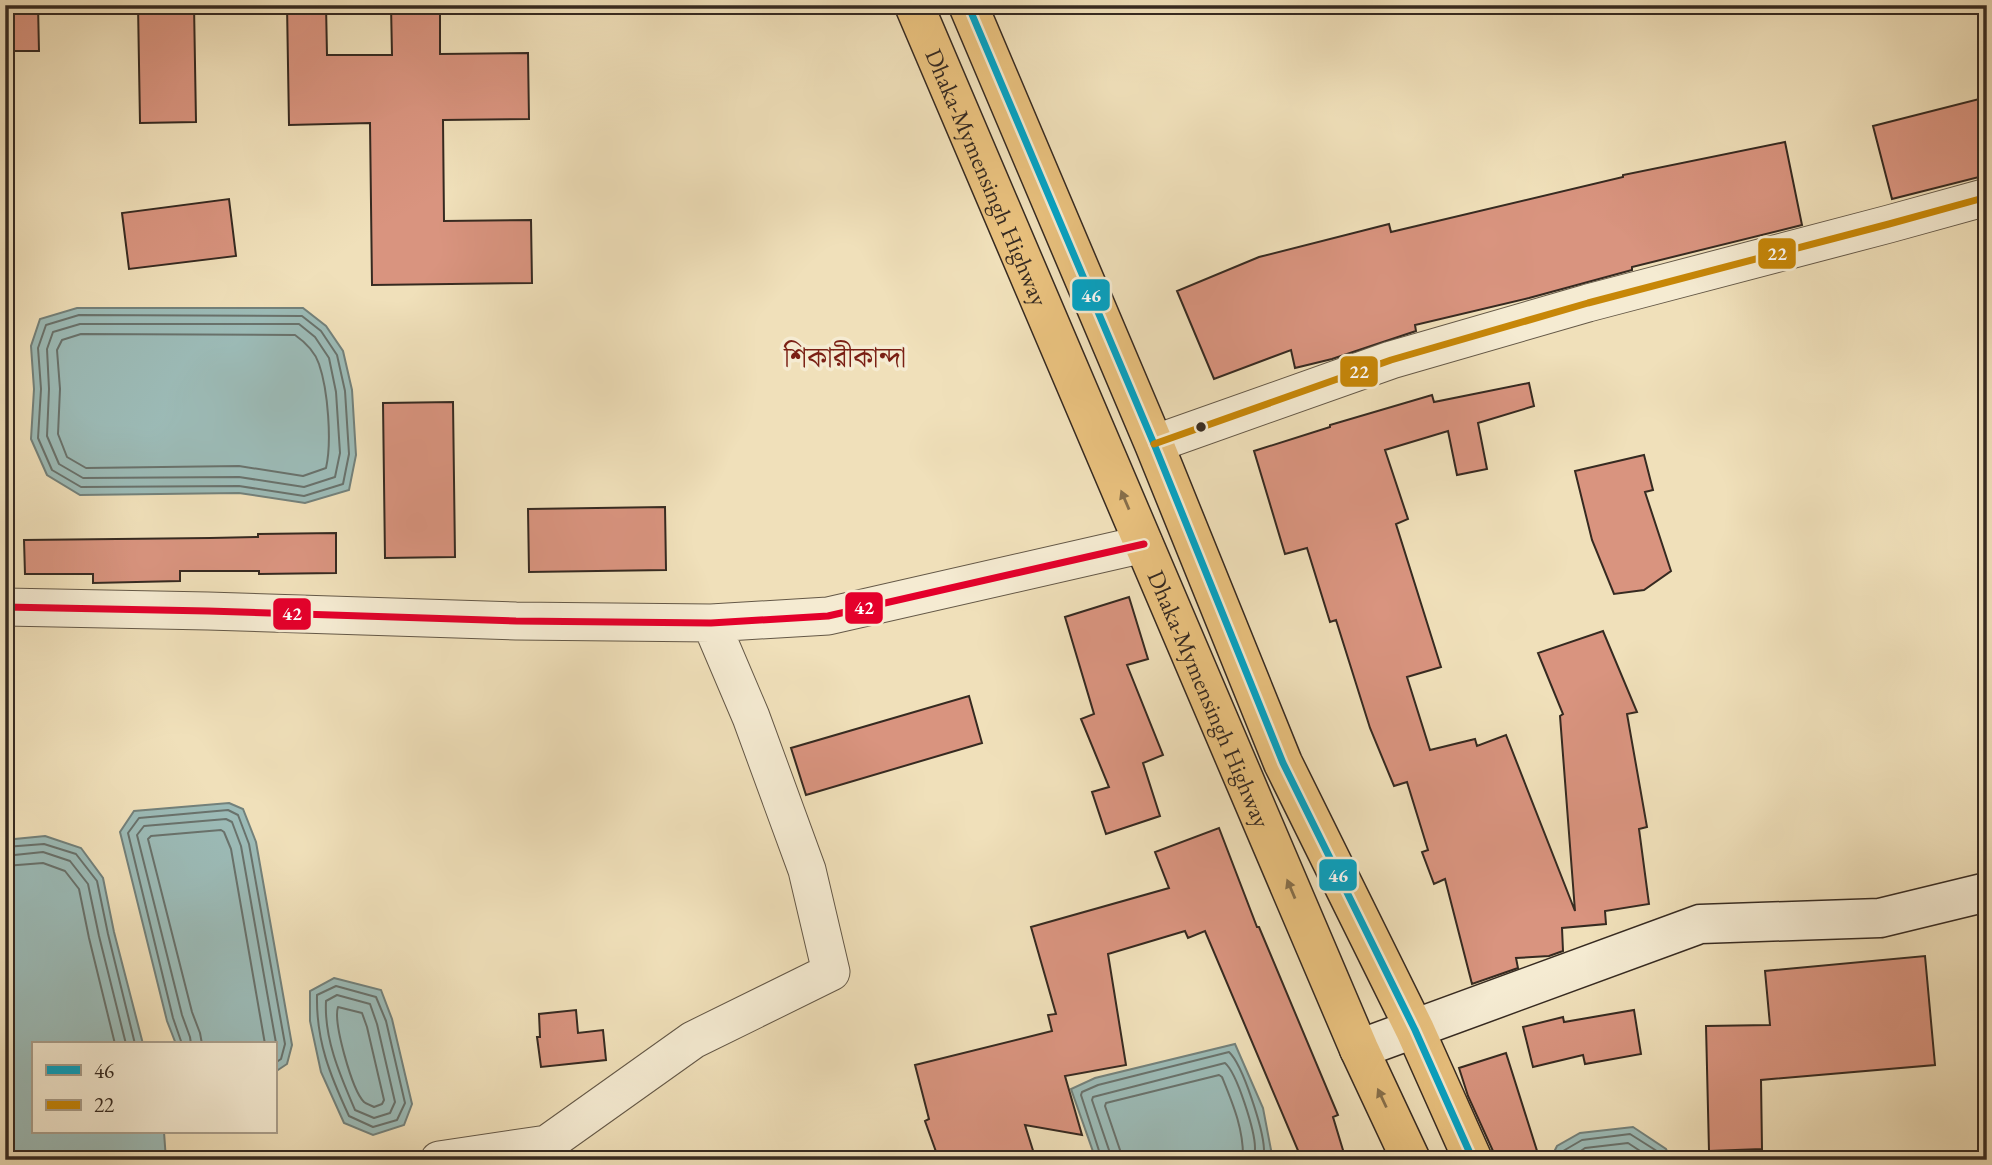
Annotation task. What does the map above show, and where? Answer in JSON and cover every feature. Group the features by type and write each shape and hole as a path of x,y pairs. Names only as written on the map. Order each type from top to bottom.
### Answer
{"highway":[{"name":"Dhaka-Mymensingh Highway","path":"914,5 1359,1049 1411,1160"},
{"name":"Dhaka-Mymensingh Highway","path":"968,5 1154,444 1283,763 1415,1030 1473,1160"}],"street":[{"path":"1154,444 1391,360 1588,303 1987,197"},
{"path":"5,607 516,621 711,623 828,616 1144,544"},
{"path":"439,1160 547,1144 693,1040 831,972 807,870 751,717 711,623"},
{"path":"1359,1049 1700,924 1880,918 1987,892"}],"water":[{"path":"77,308 303,308 326,326 343,351 352,390 356,455 349,490 305,503 239,493 80,495 47,475 31,439 34,389 31,346 40,319"},
{"path":"229,803 243,809 256,842 292,1045 287,1064 276,1071 276,1042 175,1042 167,1021 120,832 134,811"},
{"path":"45,836 81,848 103,878 142,1042 32,1042 32,1134 164,1134 166,1160 5,1160 5,840"},
{"path":"334,978 381,990 392,1019 412,1104 404,1125 373,1135 344,1123 321,1072 310,1021 310,991"},
{"path":"1235,1044 1263,1108 1272,1155 1266,1160 1096,1160 1071,1089 1095,1078"},
{"path":"1633,1127 1666,1149 1671,1160 1550,1160 1557,1146 1580,1133"}],"building":[{"path":"6,5 38,5 39,51 7,51"},
{"path":"138,5 194,5 196,122 140,123"},
{"path":"287,5 326,5 327,55 392,55 391,5 440,5 440,54 528,53 529,119 443,120 444,221 531,220 532,283 372,285 370,123 289,125"},
{"path":"1987,97 1987,175 1892,199 1873,126"},
{"path":"1785,142 1802,225 1632,267 1632,270 1529,298 1415,325 1416,331 1332,359 1295,368 1291,350 1214,379 1177,291 1259,257 1389,224 1391,232 1623,175"},
{"path":"229,199 236,256 129,269 122,213"},
{"path":"1529,383 1534,406 1478,423 1487,469 1457,475 1448,431 1385,450 1408,519 1396,524 1441,667 1407,677 1430,750 1475,739 1477,746 1506,735 1575,911 1560,716 1563,714 1538,653 1603,631 1637,712 1627,714 1647,827 1639,829 1649,904 1605,911 1606,924 1562,928 1563,951 1549,956 1516,958 1518,968 1472,984 1445,879 1434,884 1422,852 1428,850 1407,782 1394,786 1370,728 1336,620 1330,622 1307,548 1285,554 1254,451 1432,395 1434,402"},
{"path":"453,402 455,557 385,558 383,403"},
{"path":"1644,455 1653,490 1645,492 1671,571 1644,590 1614,594 1592,540 1575,471"},
{"path":"665,507 666,570 529,572 528,509"},
{"path":"336,533 336,573 180,571 180,581 93,583 93,574 25,574 24,540 258,537 258,534"},
{"path":"1129,597 1148,659 1127,665 1163,755 1143,763 1160,816 1106,834 1092,792 1109,787 1081,719 1094,714 1065,617"},
{"path":"969,696 982,743 806,795 791,748"},
{"path":"1219,828 1257,927 1338,1115 1333,1117 1346,1160 1302,1160 1205,931 1188,938 1185,931 1108,954 1126,1065 1065,1076 1082,1135 1025,1125 1036,1160 939,1160 925,1121 929,1119 915,1065 1052,1031 1048,1015 1056,1014 1031,927 1169,888 1155,852"},
{"path":"1925,956 1935,1065 1761,1080 1762,1149 1709,1151 1706,1026 1770,1025 1765,971"},
{"path":"576,1010 578,1033 603,1030 606,1060 541,1067 537,1037 540,1037 539,1014"},
{"path":"1634,1010 1641,1054 1585,1064 1583,1055 1533,1067 1523,1027 1563,1017 1564,1022"},
{"path":"1506,1053 1538,1154 1521,1160 1494,1160 1493,1151 1468,1096 1459,1068"}],"transit line":[{"name":"46","path":"968,5 1154,444 1283,763 1415,1030 1473,1160"},
{"name":"22","path":"1154,444 1391,360 1588,303 1987,197"},
{"name":"42","path":"5,607 516,621 711,623 828,616 1144,544"}],"district":[{"name":"শিকারীকান্দা","path":"845,357"}]}
